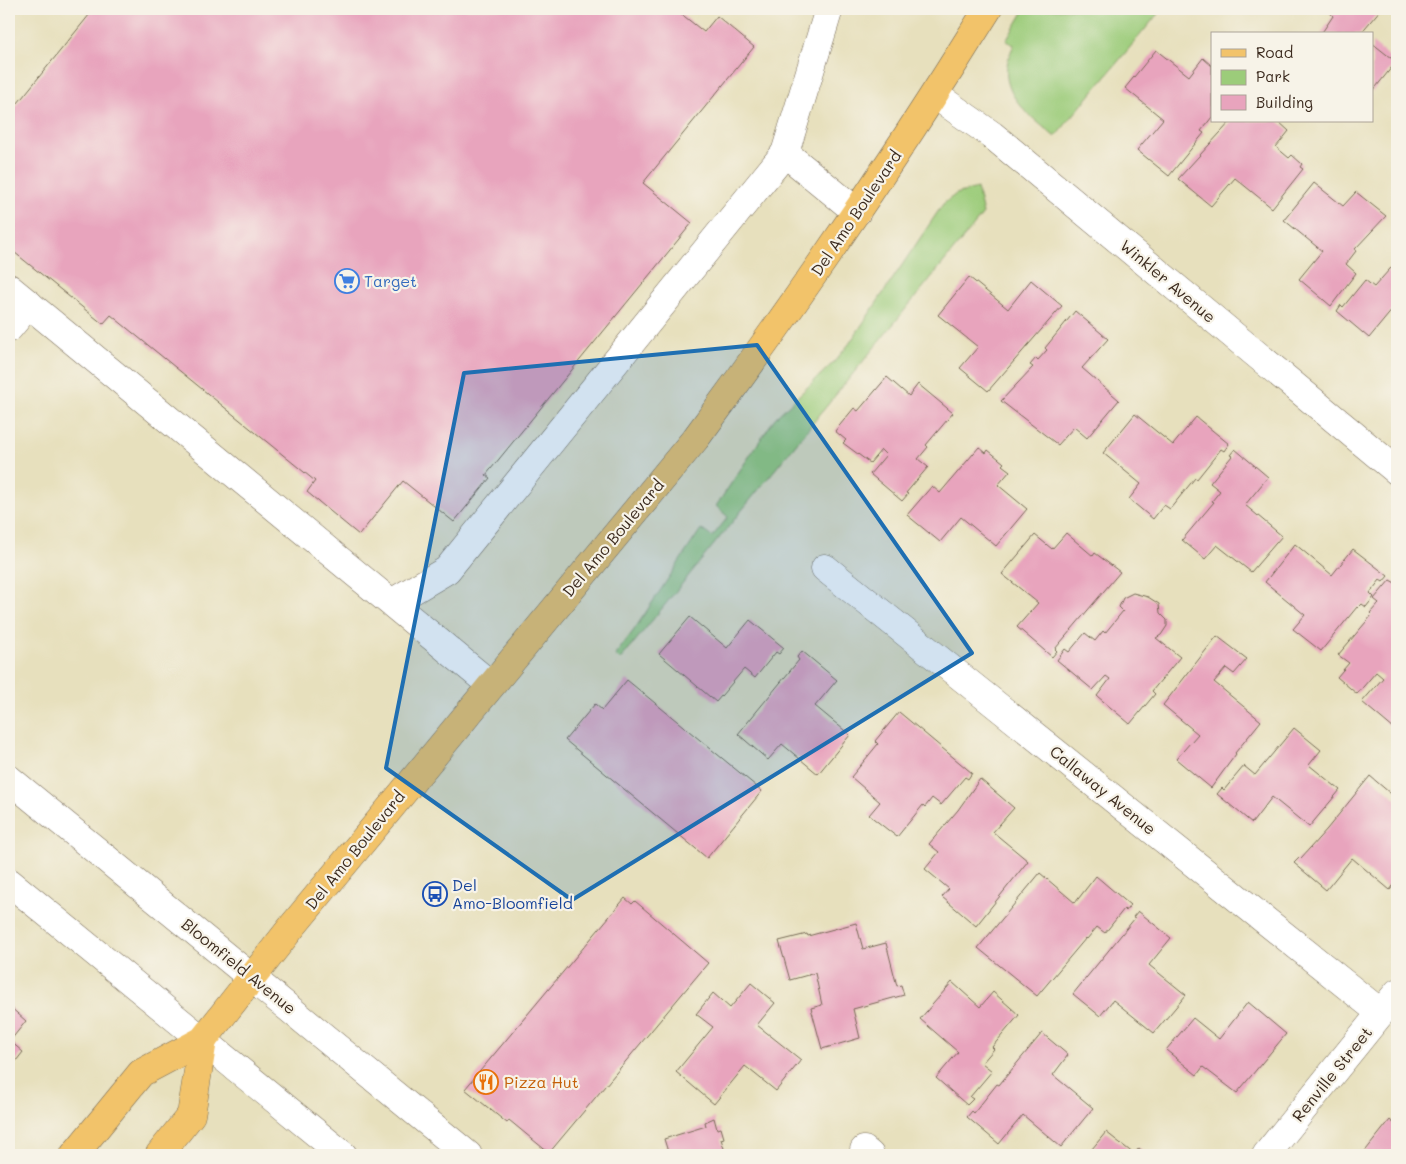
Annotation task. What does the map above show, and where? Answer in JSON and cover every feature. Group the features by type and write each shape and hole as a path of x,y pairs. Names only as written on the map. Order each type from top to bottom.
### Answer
{"main road":[{"name":"Del Amo Boulevard","path":"74,1155 141,1073 203,1040 254,978 291,928 696,438 774,332 857,212 935,95 988,9"},
{"path":"159,1155 191,1115 203,1040"}],"street":[{"path":"393,602 447,570 785,153 829,9"},
{"name":"Winkler Avenue","path":"935,95 992,135 1397,471"},
{"path":"785,153 857,212"},
{"path":"9,328 19,296 393,602 491,685"},
{"name":"Callaway Avenue","path":"825,568 1389,1003"},
{"name":"Bloomfield Avenue","path":"9,779 468,1155"},
{"path":"9,882 343,1155"},
{"name":"Renville Street","path":"1266,1155 1389,1003"}],"highlighted area":[{"path":"757,345 972,653 572,900 386,768 464,373"}],"green space":[{"path":"1025,9 1162,9 1055,137 1023,109 1009,87 1008,61 1014,45 1006,41"},
{"path":"977,188 983,214 620,660 615,655 634,630 701,529 712,537 728,517 716,506 775,418 834,362 849,344 943,204 956,194"}],"building":[{"name":"Target","path":"94,9 675,9 704,32 717,16 754,47 643,183 692,223 486,475 490,478 454,522 403,481 359,535 307,492 315,481 111,315 103,324 9,248 9,114"},
{"path":"1327,9 1381,9 1362,32 1322,32 1333,16"},
{"path":"1374,45 1396,62 1374,90"},
{"path":"1156,50 1189,76 1203,58 1211,65 1211,118 1201,131 1204,133 1169,176 1137,150 1163,119 1125,88"},
{"path":"1230,122 1279,122 1289,131 1276,147 1289,158 1292,155 1302,164 1300,167 1303,169 1272,208 1235,178 1211,206 1178,179"},
{"path":"1314,183 1343,206 1356,192 1386,216 1355,249 1356,251 1346,264 1356,273 1331,306 1299,279 1322,251 1284,220"},
{"path":"1397,261 1397,313 1393,309 1369,338 1337,311 1341,305 1343,307 1365,280 1374,287"},
{"path":"969,277 1008,309 1031,280 1062,306 988,391 960,368 978,347 938,315"},
{"path":"1075,311 1108,339 1082,368 1119,400 1087,438 1074,427 1058,445 1001,401 1033,367 1030,365 1036,358 1038,360 1047,350 1045,348"},
{"path":"887,377 909,396 918,384 953,413 926,445 928,447 918,459 928,467 906,493 908,494 902,501 870,474 886,455 881,450 870,463 843,443 846,440 835,431 854,408 858,411"},
{"path":"1135,414 1173,445 1196,417 1229,444 1224,451 1221,449 1170,509 1164,505 1153,519 1129,499 1141,484 1103,453"},
{"path":"979,447 986,453 988,450 1004,463 1002,465 1010,471 998,485 1027,509 996,546 961,517 940,542 907,515 932,486 940,493"},
{"path":"1235,449 1268,477 1245,505 1282,536 1251,572 1217,545 1205,559 1182,540 1214,502 1212,501 1220,491 1210,483 1232,456 1230,455"},
{"path":"1066,533 1093,556 1095,553 1120,572 1055,649 1057,651 1052,657 1017,627 1038,603 1002,574 1035,535 1052,549"},
{"path":"1295,544 1332,575 1353,549 1388,576 1383,582 1380,580 1370,593 1374,597 1366,607 1362,604 1357,607 1321,651 1293,629 1305,615 1265,582"},
{"path":"1390,580 1397,584 1397,724 1394,729 1362,702 1383,678 1376,672 1357,694 1337,677 1349,663 1338,655 1372,615 1370,613 1379,603 1374,599"},
{"path":"1133,593 1148,597 1159,604 1160,613 1167,620 1167,626 1161,635 1156,638 1180,657 1152,691 1155,694 1130,724 1097,696 1110,679 1106,676 1093,690 1057,660 1065,649 1069,652 1085,633 1095,641 1103,631 1105,633 1123,611 1119,607 1123,598"},
{"path":"690,617 727,648 750,620 784,648 779,654 776,652 755,678 744,669 716,702 659,654"},
{"path":"1217,636 1247,659 1234,674 1226,668 1214,682 1261,721 1235,753 1211,788 1176,759 1198,734 1163,705"},
{"path":"802,651 837,680 815,706 850,735 818,774 782,744 768,760 738,734 799,660 797,657"},
{"path":"627,680 762,791 707,858 565,740 595,704 602,710"},
{"path":"899,712 972,773 968,779 965,777 941,805 932,798 925,807 923,805 897,837 869,815 880,802 851,777 878,744 875,741"},
{"path":"1294,728 1321,750 1309,765 1340,790 1309,827 1272,797 1252,823 1217,794 1222,788 1224,790 1244,766 1255,775"},
{"path":"1370,776 1397,799 1397,824 1393,829 1397,833 1397,881 1390,890 1352,858 1326,890 1294,863 1301,858 1327,829"},
{"path":"980,779 1014,808 993,832 1028,861 976,926 942,897 949,889 925,869 939,852 929,844 958,810"},
{"path":"1040,873 1075,903 1096,876 1130,905 1126,911 1124,909 1105,933 1097,927 1037,996 978,948"},
{"path":"625,898 632,904 635,901 708,963 549,1153 509,1120 507,1123 465,1089"},
{"path":"1138,911 1171,938 1149,965 1186,995 1154,1033 1113,1000 1100,1016 1073,994 1135,918 1133,917"},
{"path":"856,923 863,949 886,943 897,986 901,985 904,995 853,1009 860,1038 822,1049 811,1008 822,1005 815,973 790,980 779,941 807,934 808,936"},
{"path":"952,982 980,1007 993,992 1019,1015 992,1047 994,1049 982,1063 992,1071 970,1097 973,1099 967,1105 936,1078 958,1052 920,1019"},
{"path":"751,983 775,1003 757,1025 801,1060 776,1091 745,1066 714,1104 676,1072 713,1027 696,1014 713,993 730,1008"},
{"path":"1248,1002 1286,1034 1237,1093 1203,1067 1197,1075 1166,1050 1193,1018 1219,1039"},
{"path":"9,1006 26,1021 10,1041 23,1052 9,1070"},
{"path":"1042,1033 1068,1055 1053,1075 1093,1108 1061,1147 1023,1115 999,1144 967,1117 972,1111 974,1113 997,1084 999,1085"},
{"path":"714,1118 717,1129 721,1128 724,1138 721,1139 726,1155 669,1155 664,1139 706,1126 705,1122"},
{"path":"1390,1120 1397,1126 1397,1155 1362,1155"},
{"path":"1106,1132 1134,1154 1139,1148 1147,1155 1087,1155"}],"place":[{"name":"Target","path":"347,281"},
{"name":"Del Amo-Bloomfield","path":"435,894"},
{"name":"Pizza Hut","path":"486,1082"}]}
